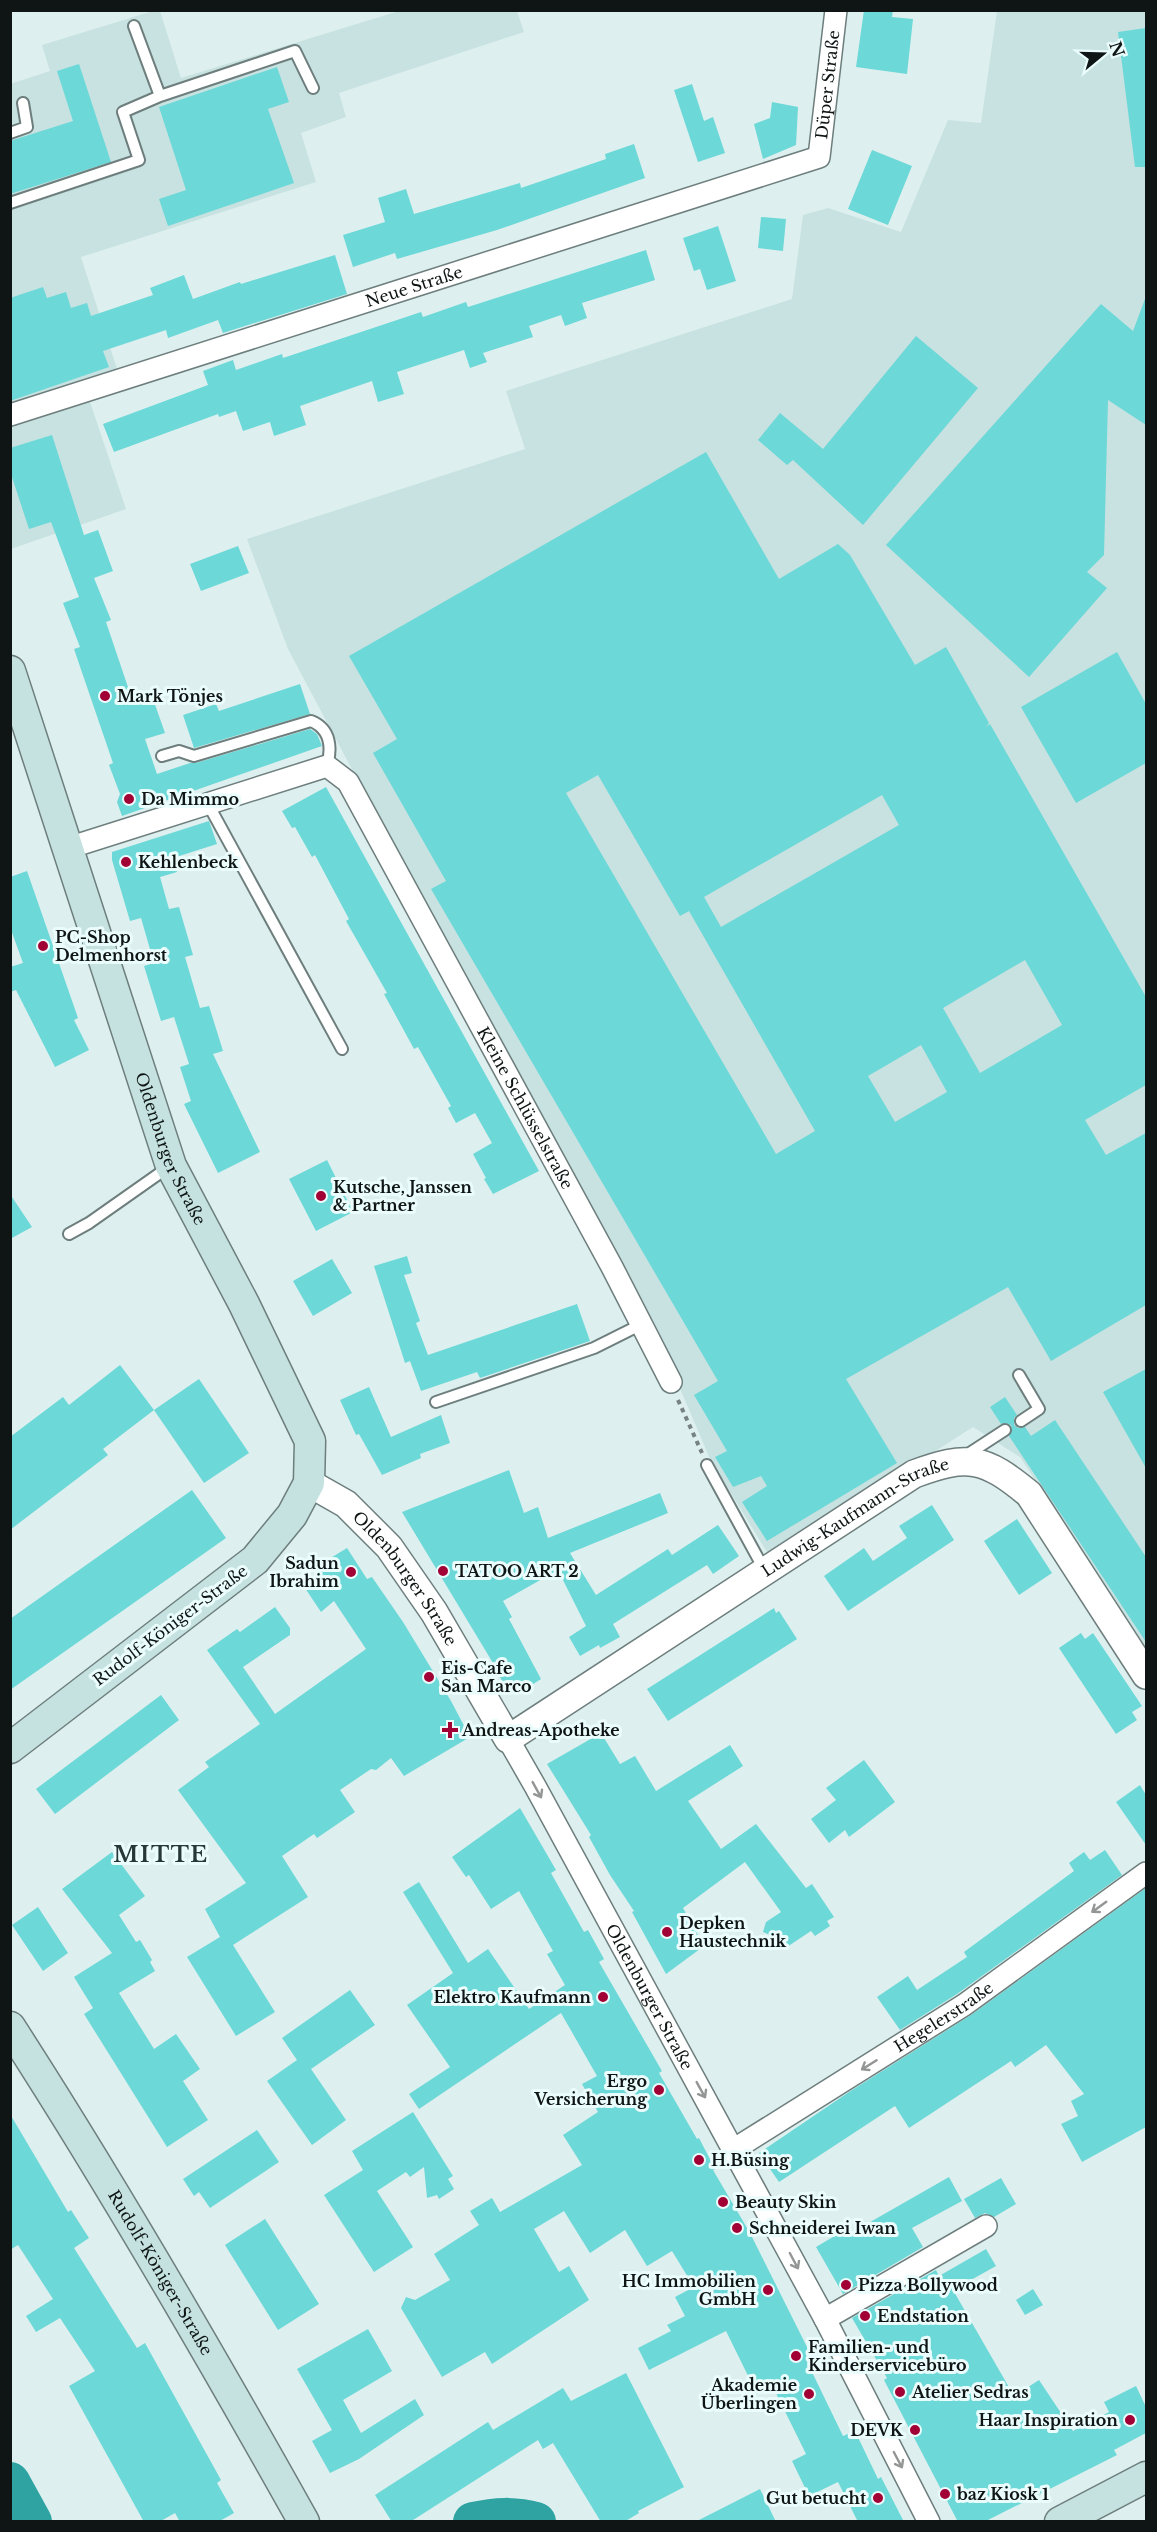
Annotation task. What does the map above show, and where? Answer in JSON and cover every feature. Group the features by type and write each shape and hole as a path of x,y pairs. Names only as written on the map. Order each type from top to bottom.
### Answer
{"main road":[{"name":"Oldenburger Straße","path":"10,671 171,1166 244,1304 310,1441 309,1483"},
{"name":"Rudolf-Königer-Straße","path":"10,1748 255,1560 292,1515 309,1483"},
{"name":"Rudolf-Königer-Straße","path":"10,2027 66,2112 153,2257 304,2522"},
{"path":"1060,2522 1146,2477"}],"street":[{"name":"Düper Straße","path":"819,157 836,10"},
{"name":"Neue Straße","path":"10,415 819,157"},
{"path":"68,848 327,766"},
{"name":"Kleine Schlüsselstraße","path":"327,766 348,782 612,1267 671,1382"},
{"name":"Ludwig-Kaufmann-Straße","path":"508,1739 914,1474 943,1464 978,1462 1003,1473 1029,1494 1146,1675"},
{"name":"Oldenburger Straße","path":"309,1483 346,1504 389,1548 434,1612 547,1806 825,2319 929,2522"},
{"name":"Hegelerstraße","path":"733,2150 964,2005 1146,1873"},
{"path":"825,2319 986,2226"}],"lane":[{"path":"134,26 160,96"},
{"path":"10,203 139,160 123,112 160,96 295,51 313,88"},
{"path":"10,133 27,127 23,103"},
{"path":"162,756 179,751 194,756 311,721 318,723 326,732 332,749 327,766"},
{"path":"208,804 342,1049"},
{"path":"69,1234 89,1223 171,1166"},
{"path":"436,1402 594,1348 640,1325"},
{"path":"1019,1375 1039,1409 1021,1420"},
{"path":"953,1463 1005,1430"},
{"path":"707,1465 765,1571"}],"path":[{"path":"671,1382 707,1465"}],"shaded area":[{"path":"153,11 160,11 181,78 399,11 517,11 524,32 339,93 346,117 301,133 316,182 81,257 118,372 84,384 126,509 11,549 10,84 50,71 42,45"},
{"path":"997,11 1146,11 1146,1648 1020,1457 973,1427 770,1557 710,1459 676,1379 288,649 247,539 525,449 506,391 792,299 803,215 828,208 901,232 948,120 981,123"}],"building":[{"path":"864,10 893,10 892,17 913,19 907,74 856,67"},
{"path":"1146,28 1146,167 1135,167 1118,32"},
{"path":"79,64 111,162 10,194 10,141 73,121 57,71"},
{"path":"277,67 289,102 268,109 294,183 168,226 159,199 186,190 159,107"},
{"path":"692,84 704,121 713,117 725,153 698,162 674,90"},
{"path":"772,102 798,107 796,145 763,159 754,124 770,118"},
{"path":"634,144 645,178 497,230 397,259 395,253 353,267 343,235 385,222 378,198 406,189 414,214 520,183 521,188 606,159 605,154"},
{"path":"872,150 912,166 888,225 848,209"},
{"path":"761,217 786,219 783,251 758,248"},
{"path":"718,226 736,281 707,290 700,269 694,271 683,238"},
{"path":"646,250 655,280 582,303 587,318 565,326 561,315 529,326 533,337 483,353 487,362 470,368 464,350 397,372 404,394 378,402 372,381 300,406 306,425 274,436 270,422 243,431 236,411 219,417 218,414 114,452 103,424 208,385 203,371 233,360 236,370 282,354 283,358 421,312 423,317 466,302 468,307"},
{"path":"335,255 347,294 223,333 218,320 168,338 166,330 103,351 109,367 10,401 10,298 43,287 47,298 66,292 71,308 87,303 91,316 153,295 150,288 184,275 193,299 240,282 241,284"},
{"path":"1145,299 1146,425 1108,400 1104,555 1087,572 1107,588 1029,677 886,545 1101,304 1133,331"},
{"path":"916,336 978,388 863,525 793,460 787,465 758,440 780,413 823,449"},
{"path":"52,435 84,535 98,530 113,571 94,578 111,620 106,622 133,702 152,696 165,733 145,739 157,774 310,729 317,734 322,746 122,816 117,802 120,794 109,765 113,763 74,649 80,647 63,603 79,597 51,522 29,529 10,471 10,448"},
{"path":"706,452 779,579 838,544 850,555 915,665 946,647 989,723 986,727 990,724 1146,997 1146,1085 1085,1120 1106,1155 1146,1133 1146,1305 1051,1361 1008,1287 846,1379 897,1463 767,1541 742,1502 767,1486 761,1476 733,1487 715,1457 727,1451 694,1395 718,1381 431,889 446,881 373,753 397,739 349,656","holes":["598,775 680,916 689,911 815,1131 776,1154 566,793","882,795 899,825 721,927 704,897","1025,960 1062,1025 980,1073 943,1008","921,1045 947,1092 895,1122 868,1076"]},
{"path":"238,546 249,573 201,591 190,564"},
{"path":"1117,652 1146,704 1146,763 1076,803 1021,707"},
{"path":"300,684 310,714 194,748 183,715 216,704 219,711"},
{"path":"326,787 539,1171 493,1194 473,1154 492,1143 475,1113 456,1123 448,1108 451,1106 418,1047 414,1049 384,994 387,993 346,921 349,919 315,855 312,857 295,827 292,828 282,811"},
{"path":"209,821 217,844 173,858 177,872 160,877 169,909 179,907 193,955 185,957 200,1008 209,1006 223,1051 213,1054 260,1152 218,1173 184,1104 191,1101 180,1067 189,1064 174,1017 161,1021 144,966 154,963 141,918 130,921 112,860 112,852"},
{"path":"27,871 78,1018 74,1020 89,1050 55,1067 16,990 10,992 10,967 23,963 10,927 10,877"},
{"name":"Kutsche, Janssen & Partner","path":"327,1160 353,1212 316,1231 289,1179"},
{"path":"10,1194 32,1227 10,1239"},
{"path":"407,1256 412,1273 404,1275 420,1321 416,1323 428,1355 577,1304 590,1341 480,1378 477,1372 421,1391 410,1361 405,1363 374,1266"},
{"path":"332,1259 352,1293 313,1316 293,1281"},
{"path":"120,1365 154,1410 103,1449 108,1455 10,1530 10,1437 63,1397 69,1405"},
{"path":"1146,1369 1146,1468 1103,1392"},
{"path":"199,1379 249,1453 204,1483 154,1410"},
{"path":"369,1387 391,1437 441,1415 450,1443 420,1454 421,1458 382,1475 359,1434 356,1435 340,1400"},
{"path":"1005,1397 1017,1415 1014,1418 1014,1425 1018,1428 1025,1427 1031,1436 1055,1420 1146,1557 1146,1642 1009,1436 1012,1430 1011,1425 1001,1424 990,1407"},
{"path":"509,1470 524,1513 538,1507 548,1538 660,1493 668,1513 570,1553 596,1595 668,1549 672,1555 718,1525 739,1556 713,1574 707,1565 613,1624 620,1637 580,1656 569,1637 586,1626 558,1570 503,1601 512,1617 509,1619 541,1679 527,1688 524,1682 507,1691 493,1663 402,1512"},
{"path":"192,1490 226,1538 10,1690 10,1619"},
{"path":"932,1505 954,1540 848,1611 824,1576 864,1548 873,1561 907,1538 899,1526"},
{"path":"1017,1519 1052,1573 1019,1595 984,1541"},
{"path":"347,1548 367,1579 372,1577 403,1622 470,1737 404,1776 391,1758 376,1770 371,1769 340,1790 355,1812 317,1838 314,1834 282,1856 308,1897 233,1945 275,2012 236,2036 187,1957 220,1937 205,1909 246,1883 178,1790 209,1767 205,1762 260,1724 207,1650 237,1629 240,1632 275,1607 290,1628 290,1635 243,1667 275,1714 366,1649 334,1601 321,1612 303,1585 319,1574 316,1567"},
{"path":"774,1608 776,1613 779,1611 797,1639 668,1721 647,1689"},
{"path":"1081,1633 1085,1639 1093,1633 1142,1706 1132,1712 1137,1720 1116,1734 1059,1648"},
{"path":"161,1695 179,1720 55,1814 36,1789"},
{"path":"601,1733 620,1764 635,1756 656,1791 730,1745 743,1766 688,1801 721,1849 756,1824 806,1888 812,1884 834,1917 827,1921 830,1926 815,1936 811,1931 784,1949 777,1938 763,1932 766,1922 781,1912 745,1862 683,1908 704,1946 666,1974 632,1912 634,1911 610,1875 589,1837 591,1835 547,1764"},
{"path":"864,1760 895,1802 849,1837 845,1830 829,1843 811,1819 836,1800 826,1788"},
{"path":"1140,1785 1146,1795 1146,1845 1116,1802"},
{"path":"520,1808 556,1870 551,1873 584,1932 588,1930 604,1959 599,1962 662,2071 659,2073 697,2139 699,2138 715,2169 713,2170 750,2233 816,2365 810,2368 843,2436 855,2431 878,2479 881,2477 904,2522 858,2522 838,2482 809,2496 792,2461 806,2454 773,2387 757,2394 726,2331 649,2370 638,2348 671,2331 667,2325 685,2316 675,2297 694,2287 672,2251 647,2266 625,2230 590,2253 564,2211 534,2229 559,2272 569,2266 589,2300 492,2364 485,2352 442,2377 401,2308 406,2297 415,2300 450,2280 434,2254 479,2225 470,2211 492,2198 500,2212 582,2165 563,2135 598,2112 582,2084 597,2076 561,2013 419,2109 409,2094 450,2067 407,2005 453,1973 403,1892 419,1882 468,1963 488,1949 529,2009 565,1985 547,1954 553,1951 519,1891 491,1909 469,1875 466,1877 452,1857"},
{"path":"1105,1850 1122,1875 957,1994 900,2030 877,1997 908,1976 917,1990 967,1957 964,1952 1074,1871 1069,1863 1084,1852 1090,1860"},
{"path":"112,1852 145,1896 119,1915 136,1942 140,1940 152,1960 150,1962 155,1971 119,1993 154,2049 176,2034 200,2069 183,2081 208,2120 167,2147 84,2014 93,2008 74,1977 112,1953 62,1889"},
{"path":"1146,1888 1146,2127 1082,2162 1061,2124 1078,2116 1071,2101 1084,2094 1046,2045 1015,2067 1011,2061 909,2128 895,2106 779,2182 759,2153 849,2092 971,2015"},
{"path":"38,1907 68,1953 43,1971 12,1925"},
{"path":"350,1990 375,2025 311,2069 346,2120 312,2145 267,2081 297,2060 282,2038"},
{"path":"413,2112 453,2176 448,2179 454,2189 439,2199 437,2195 427,2198 424,2167 410,2177 406,2172 377,2191 413,2247 374,2272 324,2195 363,2170 352,2151"},
{"path":"10,2114 68,2212 71,2210 89,2238 74,2248 137,2348 145,2343 221,2480 217,2483 234,2513 218,2522 180,2522 175,2513 159,2522 144,2522 69,2386 95,2371 60,2318 36,2332 26,2316 53,2299 18,2245 10,2250"},
{"path":"257,2130 279,2162 210,2208 199,2192 194,2196 183,2179"},
{"path":"949,2177 962,2201 912,2228 923,2247 843,2294 816,2247 848,2228 851,2233"},
{"path":"1001,2178 1016,2204 994,2217 985,2213 975,2218 964,2199"},
{"path":"265,2219 319,2304 278,2330 225,2245"},
{"path":"986,2249 996,2266 953,2290 1014,2396 1039,2380 1073,2431 1109,2412 1104,2402 1136,2386 1146,2407 1146,2433 1114,2450 1117,2455 984,2522 958,2522 884,2380 887,2378 852,2318 936,2270 939,2276"},
{"path":"1033,2289 1043,2305 1025,2315 1016,2300"},
{"path":"368,2329 392,2371 343,2400 361,2433 415,2399 424,2415 359,2459 330,2473 312,2441 332,2430 297,2369"},
{"path":"626,2373 684,2487 638,2511 639,2513 624,2522 601,2522 553,2443 543,2449 538,2440 410,2522 392,2522 375,2495 488,2422 493,2430 563,2388 571,2401"},
{"path":"760,2489 776,2522 695,2522"}],"waterway":[{"path":"10,2482 32,2522"},
{"path":"473,2522 505,2518 536,2522"}],"place":[{"name":"Mark Tönjes","path":"105,696"},
{"name":"Da Mimmo","path":"129,799"},
{"name":"Kehlenbeck","path":"126,862"},
{"name":"PC-Shop Delmenhorst","path":"43,946"},
{"name":"Kutsche, Janssen & Partner","path":"321,1196"},
{"name":"TATOO ART 2","path":"443,1571"},
{"name":"Sadun Ibrahim","path":"351,1572"},
{"name":"Eis-Cafe San Marco","path":"429,1677"},
{"name":"Andreas-Apotheke","path":"450,1730"},
{"name":"Depken Haustechnik","path":"667,1932"},
{"name":"Elektro Kaufmann","path":"603,1997"},
{"name":"Ergo Versicherung","path":"659,2090"},
{"name":"H.Büsing","path":"699,2160"},
{"name":"Beauty Skin","path":"723,2202"},
{"name":"Schneiderei Iwan","path":"737,2228"},
{"name":"Pizza Bollywood","path":"846,2285"},
{"name":"HC Immobilien GmbH","path":"768,2290"},
{"name":"Endstation","path":"865,2316"},
{"name":"Familien- und Kinderservicebüro","path":"796,2356"},
{"name":"Atelier Sedras","path":"900,2392"},
{"name":"Akademie Überlingen","path":"809,2394"},
{"name":"Haar Inspiration","path":"1130,2420"},
{"name":"DEVK","path":"915,2430"},
{"name":"baz Kiosk 1","path":"945,2494"},
{"name":"Gut betucht","path":"878,2498"}],"district":[{"name":"MITTE","path":"161,1854"}]}
